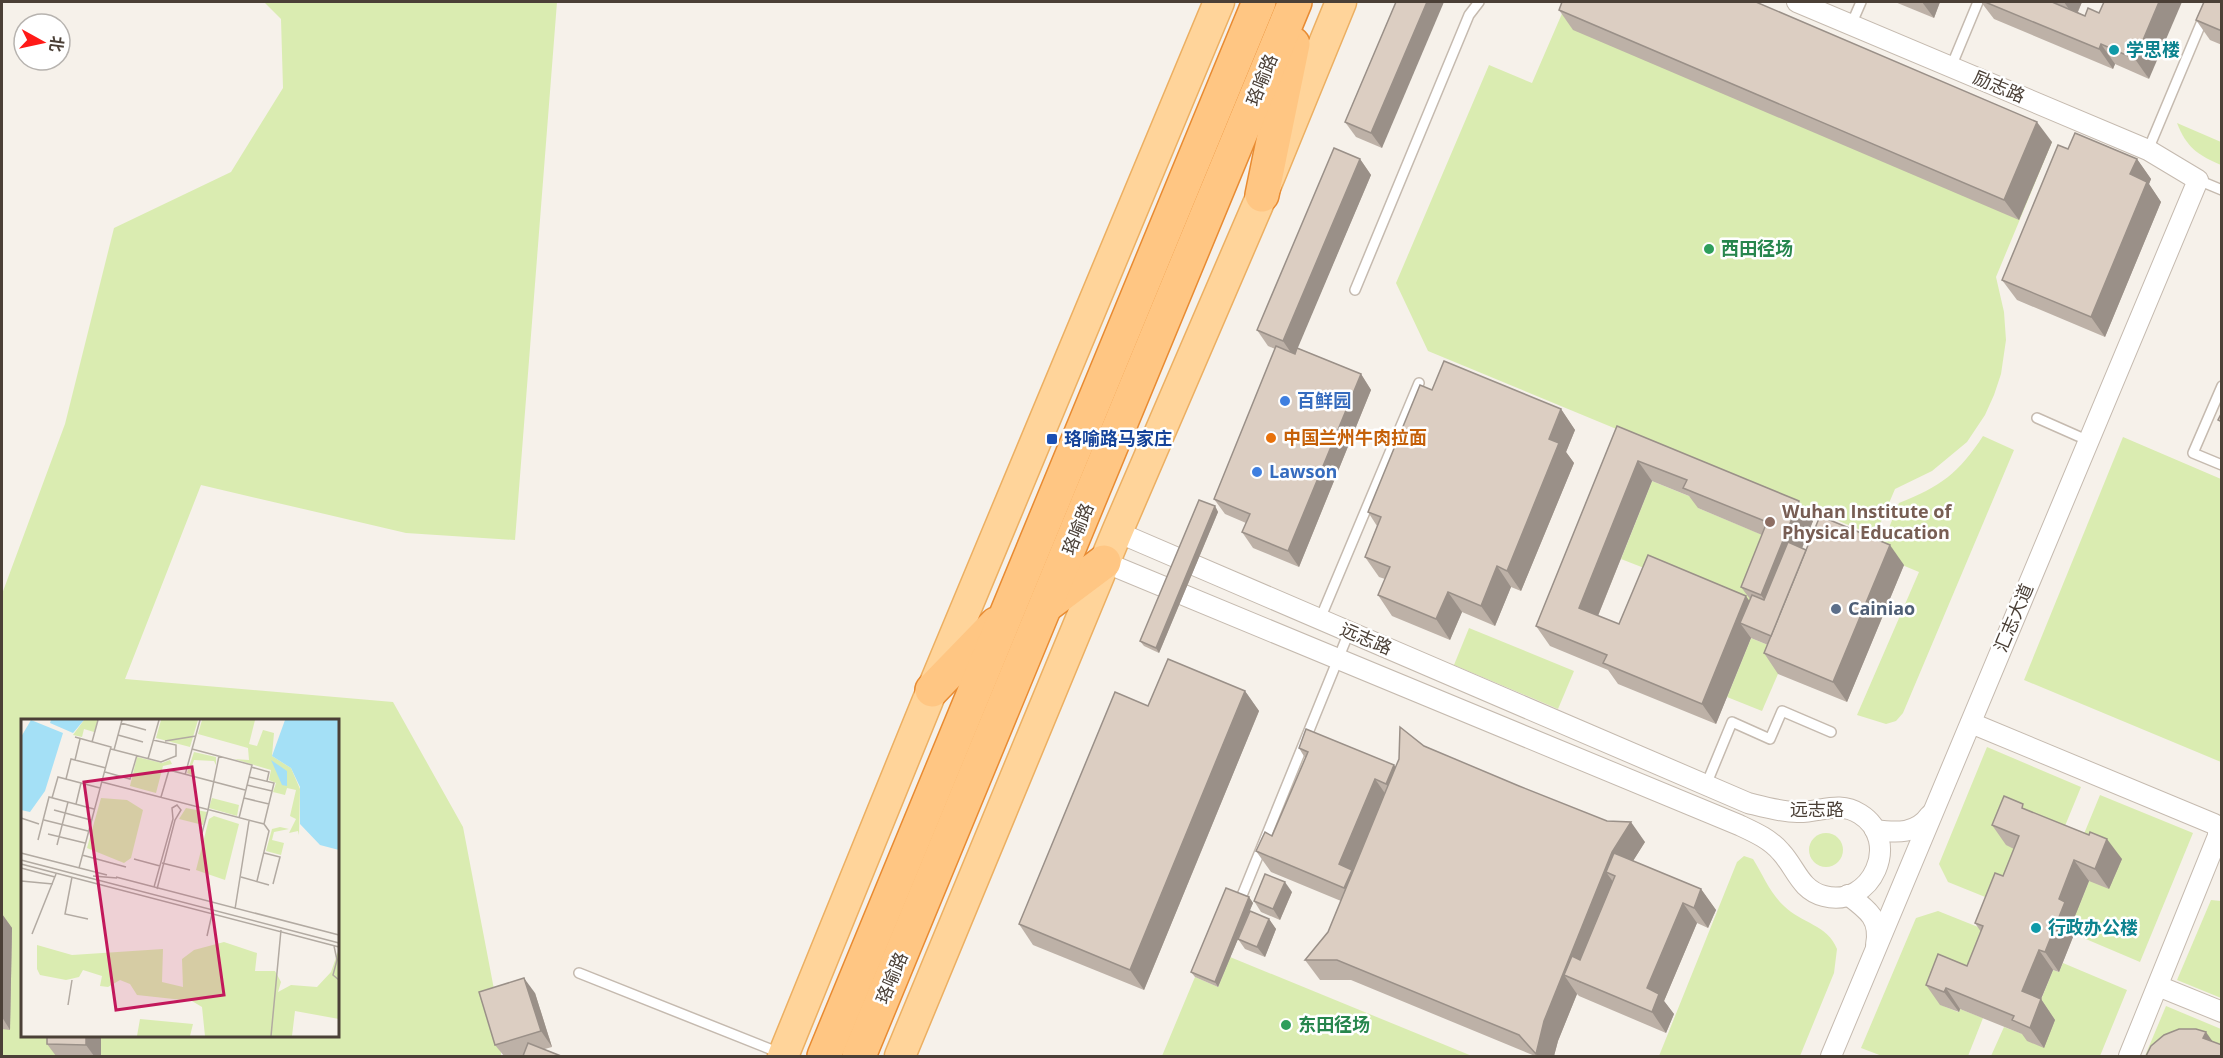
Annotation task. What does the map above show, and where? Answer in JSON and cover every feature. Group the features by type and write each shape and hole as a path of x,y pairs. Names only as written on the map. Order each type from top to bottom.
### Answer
{"highway":[{"name":"珞喻路","path":"824,1056 1259,2"},
{"name":"珞喻路","path":"860,1056 1294,2"},
{"path":"1262,195 1302,2"},
{"path":"1047,605 1104,562"},
{"path":"932,690 1009,609"}],"main road":[{"path":"783,1056 932,690 1219,2"},
{"path":"900,1056 1104,562 1262,195 1341,2"}],"street":[{"name":"励志路","path":"1797,2 2148,150 2198,180"},
{"name":"汇志大道","path":"1831,1056 2198,180"},
{"name":"远志路","path":"1117,532 1748,803 1798,812 1830,807 1845,808 1860,814 1875,830"},
{"name":"远志路","path":"1104,562 1753,831 1781,851 1800,882 1807,888 1824,897 1848,896"},
{"path":"1971,723 2214,824 2218,829 2218,836 2129,1056"},
{"path":"1874,954 1879,932 1875,921 1862,905 1848,896 1869,882 1877,868 1880,845 1875,830 1891,832 1912,830 1924,824 1935,808"},
{"path":"2158,986 2222,1012"}],"lane":[{"path":"1355,290 1469,15 1479,2"},
{"path":"1851,25 1861,2"},
{"path":"1951,67 1978,2"},
{"path":"2148,150 2210,2"},
{"path":"2198,180 2222,190"},
{"path":"1320,619 1419,383"},
{"path":"2222,386 2193,453 2222,465"},
{"path":"2037,418 2089,441"},
{"path":"1240,898 1349,632"},
{"path":"1706,785 1732,722 1770,739 1782,711 1831,732"},
{"path":"579,973 783,1056"}],"green space":[{"path":"264,2 557,2 515,540 406,533 201,485 125,679 393,702 463,827 501,1026 501,1056 2,1056 2,594 65,424 114,228 231,172 283,88 281,19"},
{"name":"西田径场","path":"1567,2 2052,142 1996,277 2004,312 2006,340 2001,374 1994,395 1985,415 1967,442 1932,471 1895,489 1875,536 1428,351 1396,283 1489,65 1532,83"},
{"path":"2177,123 2221,142 2221,165 2194,150"},
{"path":"1983,436 2014,450 1903,713 1896,721 1886,724 1857,715 1919,572 1878,555 1899,503 1937,485 1966,460"},
{"path":"2123,437 2221,479 2221,762 2024,680"},
{"path":"1652,481 1701,501 1698,508 1782,543 1756,607 1621,559"},
{"path":"1469,628 1574,671 1558,709 1454,665"},
{"path":"1751,638 1787,653 1762,711 1727,697"},
{"path":"1987,747 2081,787 2060,838 2034,857 2005,905 1948,882 1939,864"},
{"path":"2100,795 2193,833 2140,962 2074,934 2079,922 2073,920 2089,881 2103,856 2079,846"},
{"path":"1826,833 1838,838 1843,850 1838,862 1826,867 1814,862 1809,850 1814,838"},
{"path":"1744,856 1753,859 1771,890 1784,906 1821,929 1833,941 1837,949 1834,973 1800,1056 1659,1056 1737,862"},
{"path":"2211,900 2221,901 2221,998 2177,980"},
{"path":"1938,911 1993,933 1941,1005 1983,1018 1968,1056 1882,1056 1861,1048 1916,918"},
{"name":"东田径场","path":"1230,957 1472,1056 1162,1056 1195,977 1218,987"},
{"path":"2063,963 2127,990 2100,1056 1991,1056 2004,1027 2028,1036 2055,1020 2036,1012 2053,970 2059,972"},
{"path":"2166,1006 2221,1029 2221,1056 2145,1056"}],"building":[{"path":"1396,2 1427,2 1371,133 1345,122"},
{"path":"1562,2 1756,2 2037,122 2004,200 1559,10"},
{"path":"1985,2 2052,2 2085,16 2088,8 2099,13 2104,2 2159,2 2135,59 2101,44 2099,49"},
{"path":"2204,2 2222,2 2222,31 2196,20"},
{"path":"2075,133 2137,159 2130,174 2147,182 2091,317 2002,280 2058,145 2068,149"},
{"path":"1334,148 1360,159 1283,341 1257,330"},
{"path":"1276,346 1295,354 1297,348 1361,374 1288,551 1242,532 1250,514 1214,499"},
{"path":"1444,361 1561,409 1549,439 1559,443 1507,571 1497,566 1481,606 1448,592 1436,619 1378,595 1390,567 1365,557 1381,517 1368,512 1420,385 1432,390"},
{"path":"1617,426 1799,501 1761,595 1741,587 1767,522 1683,488 1687,480 1638,461 1579,608 1619,624 1648,555 1746,596 1702,704 1603,663 1607,655 1536,626"},
{"path":"1199,500 1215,506 1156,648 1140,641"},
{"path":"1820,516 1890,545 1833,682 1764,653"},
{"path":"1788,542 1806,550 1771,636 1740,623 1752,595 1764,600"},
{"path":"1168,659 1245,691 1130,970 1019,924 1115,692 1148,706"},
{"path":"1400,727 1424,746 1519,786 1607,821 1631,822 1612,852 1544,1021 1536,1054 1519,1035 1337,960 1305,960 1328,932 1399,759"},
{"path":"1306,729 1394,765 1386,784 1375,779 1339,864 1352,870 1344,888 1256,851 1265,832 1272,836 1308,752 1299,748"},
{"name":"行政办公楼","path":"2004,796 2023,804 2022,808 2089,835 2090,832 2107,839 2095,869 2074,860 2059,899 2065,902 2045,952 2039,950 2022,991 2041,999 2030,1028 2012,1020 2014,1016 1946,988 1944,992 1926,985 1938,954 1967,966 1983,926 1975,923 1995,873 2003,876 2019,836 1992,825"},
{"path":"1614,853 1701,889 1694,908 1683,903 1647,988 1659,994 1652,1012 1564,975 1572,956 1580,960 1615,876 1606,872"},
{"path":"1265,874 1285,882 1273,909 1254,901"},
{"path":"1226,888 1249,897 1215,982 1191,972"},
{"path":"1250,911 1269,919 1257,947 1238,939"},
{"path":"524,978 541,1031 495,1045 479,992"},
{"path":"2179,1029 2196,1029 2206,1032 2203,1038 2222,1045 2222,1056 2146,1056 2151,1046 2164,1035"},
{"path":"47,1037 86,1037 86,1045 47,1044"},
{"path":"528,1043 561,1056 523,1056"}],"place":[{"name":"学思楼","path":"2114,50"},
{"name":"西田径场","path":"1709,249"},
{"name":"百鲜园","path":"1285,401"},
{"name":"中国兰州牛肉拉面","path":"1271,438"},
{"name":"珞喻路马家庄","path":"1052,439"},
{"name":"Lawson","path":"1257,472"},
{"name":"Wuhan Institute of Physical Education","path":"1770,522"},
{"name":"Cainiao","path":"1836,609"},
{"name":"行政办公楼","path":"2036,928"},
{"name":"东田径场","path":"1286,1025"}]}
